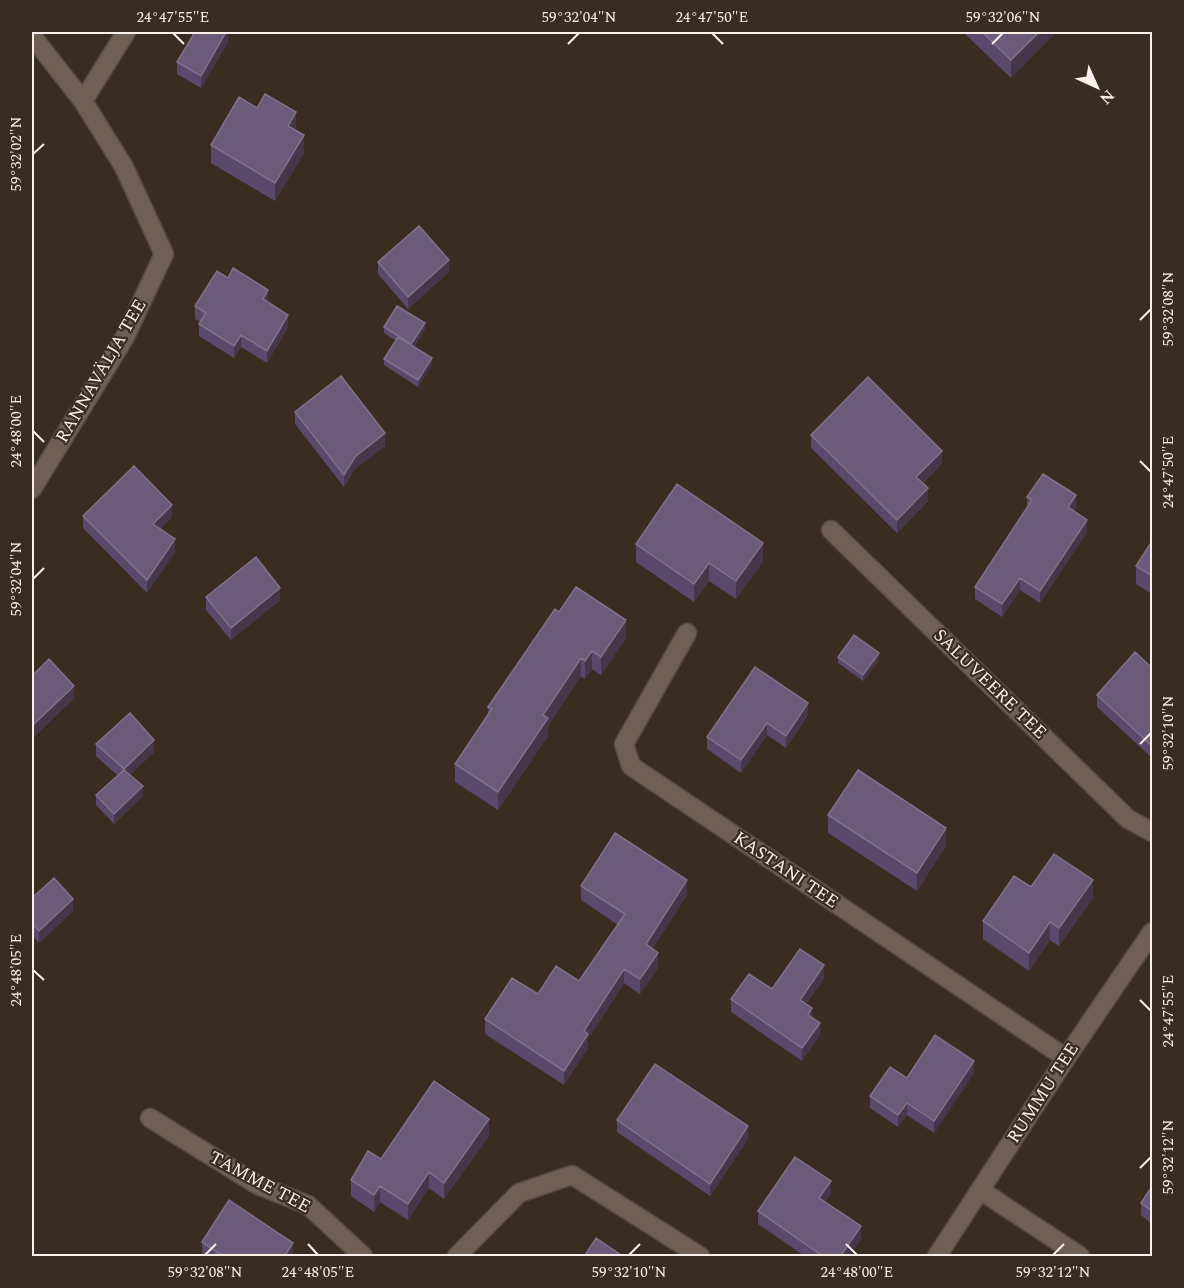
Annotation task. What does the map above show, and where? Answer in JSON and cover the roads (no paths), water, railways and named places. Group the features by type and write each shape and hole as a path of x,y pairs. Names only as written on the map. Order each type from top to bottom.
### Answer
{"street":[{"path":"83,100 126,32"},
{"name":"RANNAVÄLJA TEE","path":"32,36 83,100 124,167 164,254 125,337 32,489"},
{"name":"SALUVEERE TEE","path":"831,530 1128,819 1152,832"},
{"name":"KASTANI TEE","path":"687,633 624,744 631,766 1066,1058"},
{"name":"RUMMU TEE","path":"937,1257 1066,1058 1152,932"},
{"name":"TAMME TEE","path":"150,1118 258,1185 308,1205 363,1257"},
{"path":"457,1257 519,1193 572,1175 700,1257"},
{"path":"980,1190 1080,1257"}]}
